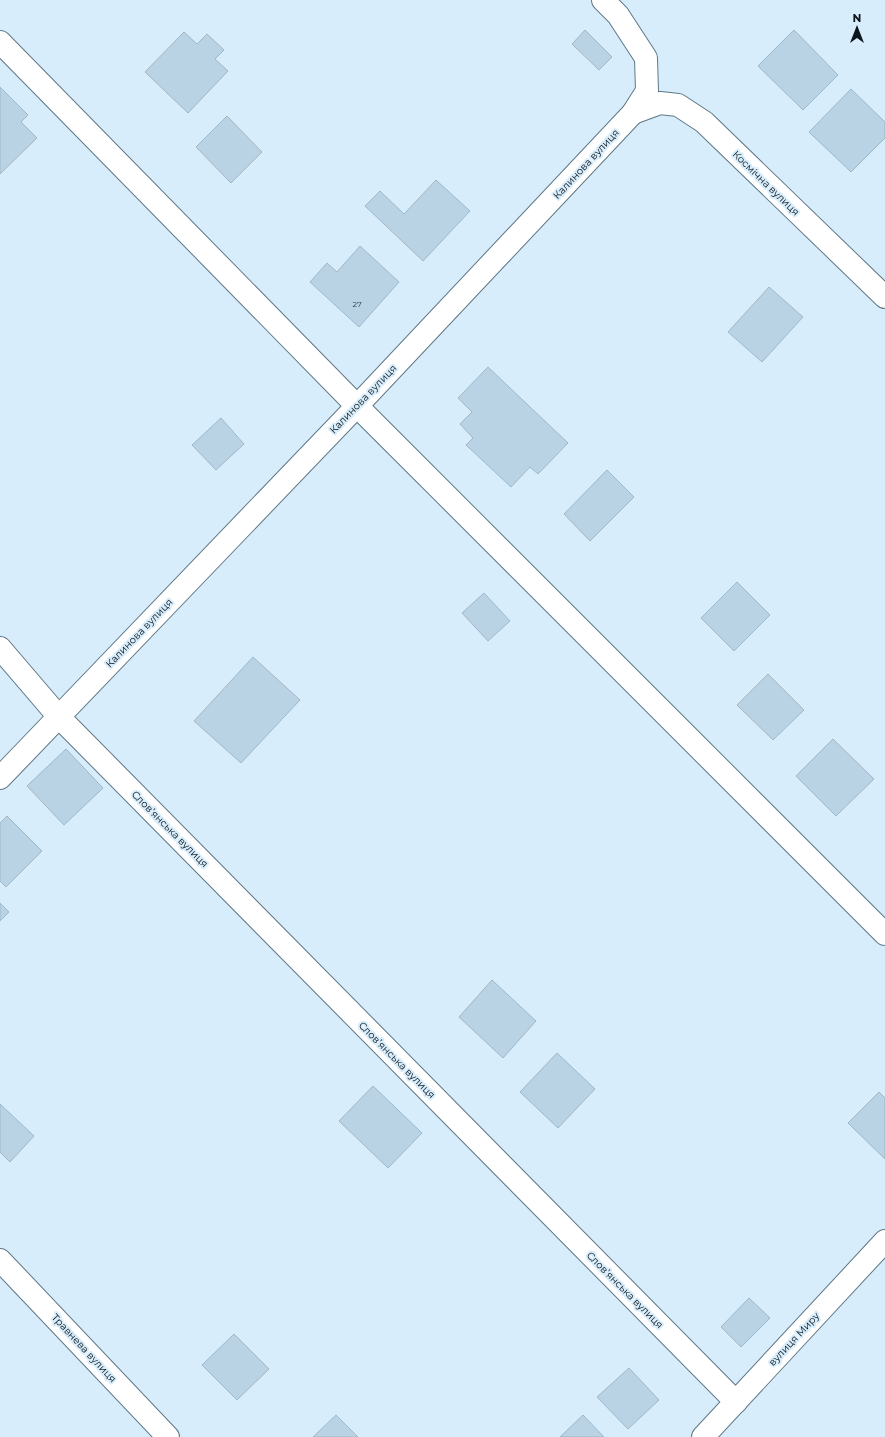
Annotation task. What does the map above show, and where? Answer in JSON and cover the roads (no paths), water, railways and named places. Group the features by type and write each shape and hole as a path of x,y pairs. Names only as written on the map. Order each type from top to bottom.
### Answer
{"street":[{"name":"Калинова вулиця","path":"0,778 356,406 633,113 647,91 646,58 618,15 603,0"},
{"path":"0,42 356,406 885,934"},
{"name":"Космічна вулиця","path":"633,113 660,103 678,105 704,122 885,297"},
{"name":"Словʼянська вулиця","path":"0,648 59,717 736,1402"},
{"name":"вулиця Миру","path":"703,1437 885,1241"},
{"name":"Травнева вулиця","path":"0,1260 168,1437"}]}
